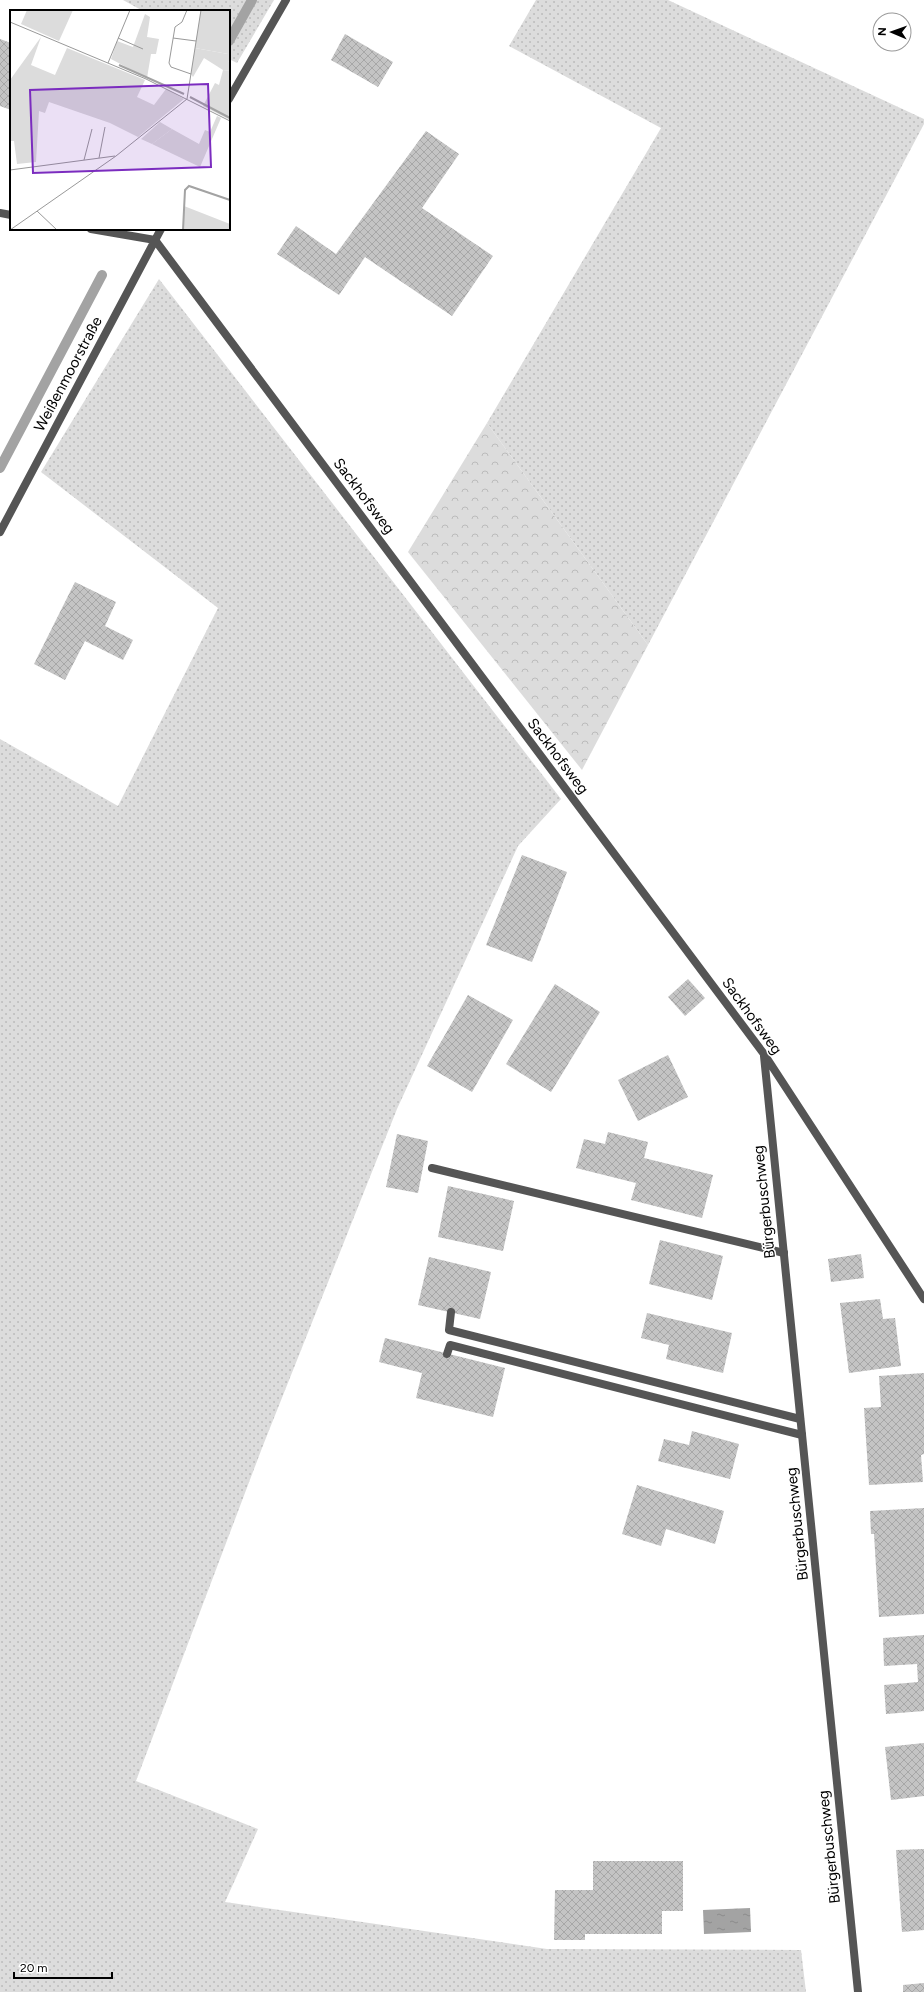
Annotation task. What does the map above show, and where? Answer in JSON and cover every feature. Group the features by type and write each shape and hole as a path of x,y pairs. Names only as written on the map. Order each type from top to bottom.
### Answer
{"street":[{"path":"230,97 286,0"},
{"path":"0,213 10,215"},
{"path":"97,230 155,240"},
{"name":"Weißenmoorstraße","path":"0,532 160,230"},
{"name":"Sackhofsweg","path":"155,240 764,1054 924,1298"},
{"name":"Bürgerbuschweg","path":"764,1054 858,1992"},
{"path":"432,1168 784,1253"},
{"path":"451,1312 449,1330 800,1419"},
{"path":"447,1354 450,1345 802,1435"}],"green space":[{"path":"123,0 274,0 237,63 230,60 230,10 141,10"},
{"path":"536,0 668,0 924,119 924,124 648,645 487,423 661,128 509,46"},
{"path":"159,279 561,799 518,846 397,1109 262,1448 136,1781 258,1829 225,1902 547,1949 801,1950 806,1992 0,1992 0,739 118,806 218,608 41,472"},
{"path":"487,423 648,645 582,770 408,552"}],"water":[{"path":"750,1908 751,1932 704,1934 703,1910"}],"building":[{"path":"345,34 393,62 378,87 331,60"},
{"path":"0,39 10,43 10,110 0,106"},
{"path":"426,131 459,154 422,208 493,256 452,316 365,257 339,295 277,254 296,226 336,254"},
{"path":"75,582 116,602 105,626 133,640 123,660 85,641 65,680 34,664"},
{"path":"522,855 567,872 532,962 486,945"},
{"path":"688,979 705,998 685,1016 668,997"},
{"path":"555,984 600,1012 551,1092 506,1064"},
{"path":"468,995 513,1020 472,1092 427,1066"},
{"path":"668,1055 688,1097 638,1121 618,1080"},
{"path":"608,1132 648,1142 644,1158 713,1175 702,1218 631,1200 636,1183 576,1168 584,1139 605,1144"},
{"path":"397,1134 428,1141 418,1193 386,1187"},
{"path":"448,1186 514,1201 503,1251 438,1237"},
{"path":"660,1240 723,1256 712,1300 649,1284"},
{"path":"861,1254 864,1278 831,1282 828,1259"},
{"path":"429,1257 491,1272 480,1319 418,1305"},
{"path":"880,1299 883,1319 895,1318 901,1366 849,1373 840,1303"},
{"path":"647,1313 732,1333 723,1373 666,1359 669,1345 641,1338"},
{"path":"385,1338 505,1368 493,1417 416,1398 422,1373 379,1362"},
{"path":"924,1373 924,1454 921,1455 923,1482 869,1485 864,1408 881,1407 879,1376"},
{"path":"692,1431 739,1444 730,1479 658,1461 664,1439 689,1445"},
{"path":"637,1485 724,1511 715,1544 666,1529 661,1546 622,1534"},
{"path":"924,1508 924,1614 879,1617 874,1534 871,1534 870,1511"},
{"path":"924,1635 924,1711 886,1714 884,1685 918,1682 917,1664 884,1666 883,1638"},
{"path":"924,1743 924,1796 891,1800 885,1747"},
{"path":"924,1849 924,1930 902,1932 896,1850"},
{"path":"593,1861 683,1861 683,1911 662,1911 662,1934 585,1934 585,1940 554,1940 555,1890 593,1890"},
{"path":"924,1983 924,1992 903,1992 903,1985"}],"waterway":[{"path":"230,39 252,0"},
{"path":"0,468 102,275"}]}
